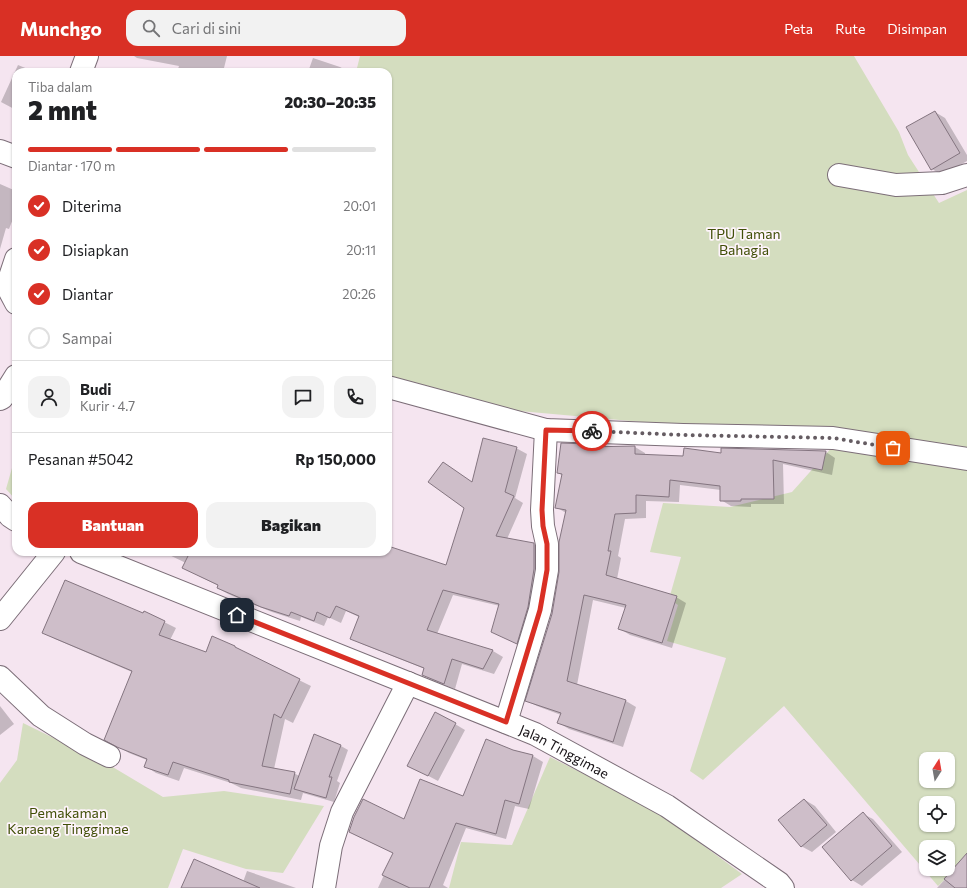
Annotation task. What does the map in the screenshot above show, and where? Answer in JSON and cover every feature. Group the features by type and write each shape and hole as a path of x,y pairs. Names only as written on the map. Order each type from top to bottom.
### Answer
{"street":[{"path":"82,68 87,56"},
{"path":"0,151 12,156"},
{"path":"839,175 896,185 942,183 967,175"},
{"path":"8,291 12,274"},
{"path":"0,399 12,382"},
{"path":"392,388 546,430 833,438 967,459"},
{"path":"506,722 540,610 547,570 547,544 543,526 542,510 546,430"},
{"path":"0,505 12,517"},
{"path":"0,619 51,556"},
{"name":"Jalan Tinggimae","path":"90,556 535,734 667,806 779,883 783,888"},
{"path":"0,677 42,716 85,744 109,756"},
{"path":"324,888 331,846 342,812 408,683"}],"green space":[{"name":"TPU Taman Bahagia","path":"360,56 854,56 899,132 908,155 939,203 967,190 967,858 955,870 955,840 919,840 919,864 784,706 703,780 690,771 726,658 667,641 678,605 669,599 681,557 650,552 663,503 730,507 792,492 834,445 837,430 642,422 507,410 392,384 392,68 357,68"},
{"path":"12,468 12,496 6,489"},
{"name":"Pemakaman Karaeng Tinggimae","path":"23,723 111,766 163,797 224,791 324,806 283,873 246,869 183,849 168,888 0,888 0,783 17,760"},
{"path":"550,757 654,809 742,874 721,888 449,888 461,842 512,845"},
{"name":"TPU Taman Bahagia","path":"929,876 948,876 938,886"}],"building":[{"path":"935,111 960,153 931,170 906,127"},
{"path":"483,438 517,447 505,492 514,496 496,536 534,543 534,569 528,607 517,644 491,632 499,604 443,590 427,630 493,650 483,669 452,659 444,684 422,675 424,668 350,639 359,616 336,606 330,618 317,612 314,621 291,612 289,616 261,607 217,588 218,585 182,568 188,556 392,556 392,547 446,565 464,508 428,482 443,462 472,482"},
{"path":"561,443 586,444 586,447 635,446 635,454 683,456 684,448 721,453 721,448 826,451 822,470 773,460 774,499 741,499 741,501 720,501 720,486 670,480 669,497 636,495 636,513 615,514 608,551 611,551 606,575 677,596 662,643 618,629 626,605 584,595 567,681 626,700 613,742 557,723 561,713 525,701 552,614 559,572 559,542 566,510 555,508 562,474 557,473"},
{"path":"65,580 143,613 144,611 165,621 159,635 206,652 212,636 300,679 281,718 274,714 262,766 295,772 290,794 229,782 229,780 173,762 168,775 144,767 147,759 104,740 132,671 42,633"},
{"path":"435,712 456,723 428,776 407,766"},
{"path":"314,734 341,745 329,777 332,777 326,798 294,789"},
{"path":"486,739 513,750 533,755 519,804 505,800 496,834 456,823 429,888 410,888 382,875 393,853 349,832 354,817 363,799 404,819 420,779 463,796"},
{"path":"804,799 827,825 801,847 778,820"},
{"path":"863,812 892,846 851,881 822,847"},
{"path":"967,853 967,888 955,888 944,879 947,876 955,876 955,867"},
{"path":"194,859 260,888 181,888"}],"way so far":[{"path":"592,431 683,435 833,438 893,448"}],"route":[{"path":"237,615 506,722 540,610 547,570 547,544 543,526 542,510 546,430 592,431"}]}
